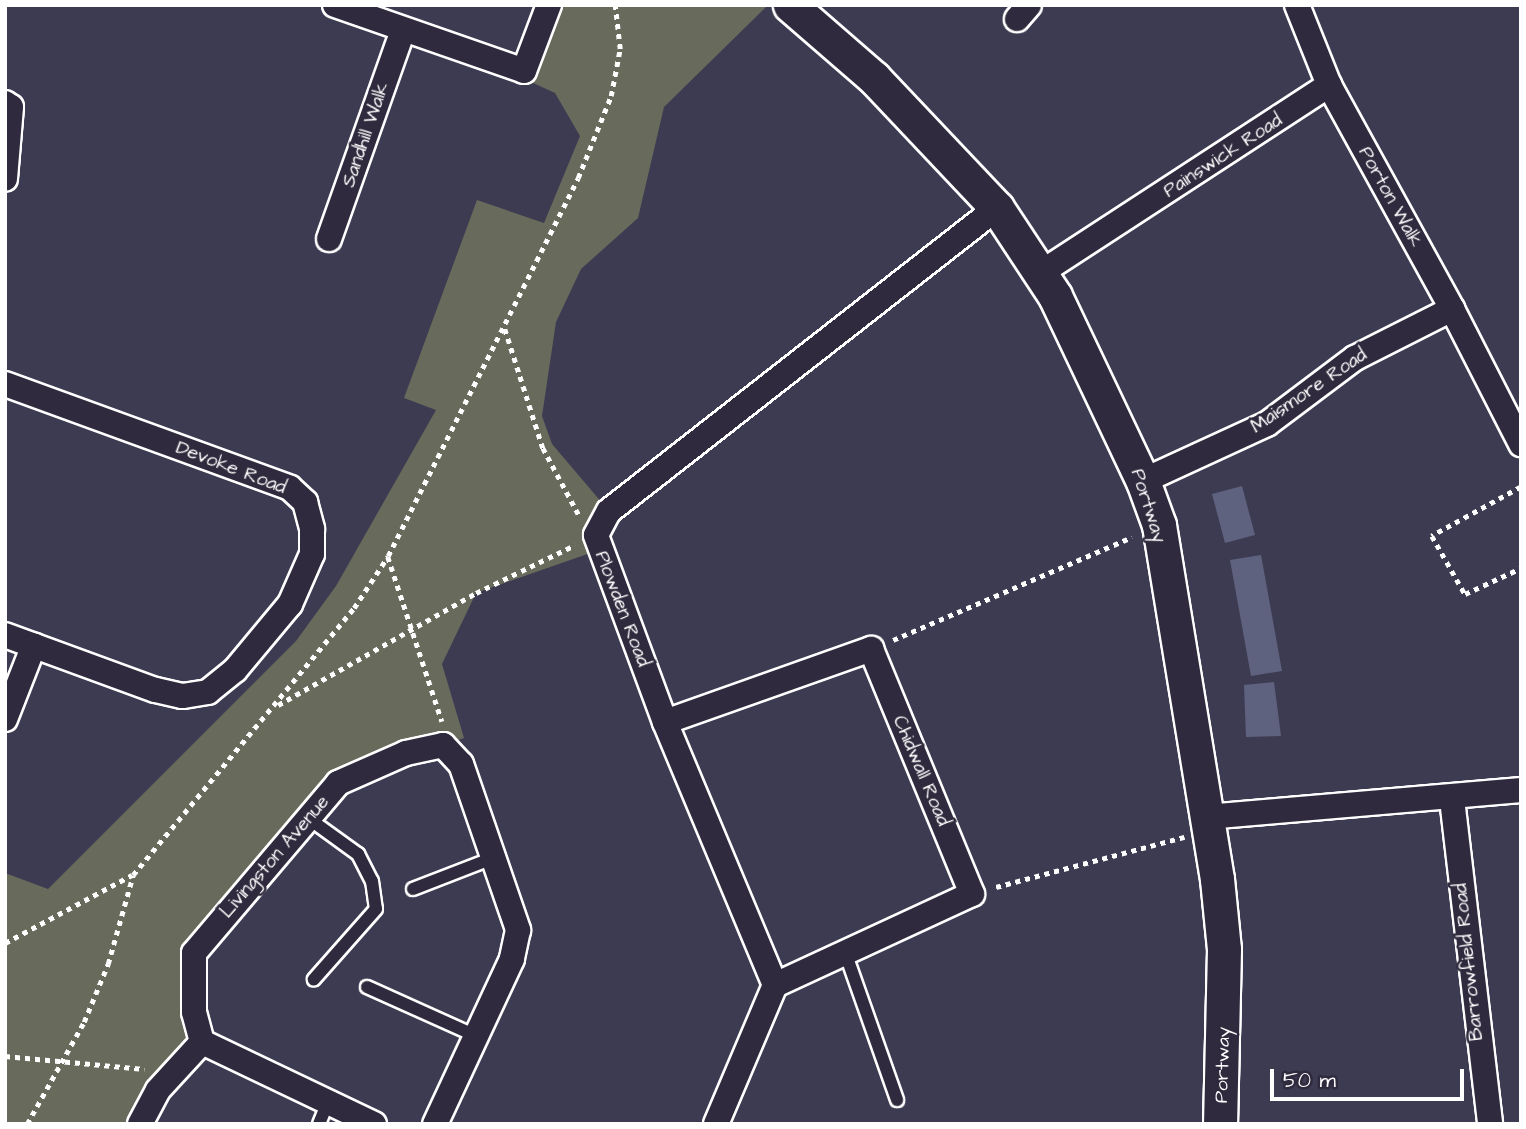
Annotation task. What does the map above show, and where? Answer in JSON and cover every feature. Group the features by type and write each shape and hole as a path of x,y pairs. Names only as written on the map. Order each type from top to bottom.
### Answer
{"street":[{"path":"335,5 524,71 549,5"},
{"name":"Portway","path":"790,5 874,78 996,208 1042,272 1143,481 1159,525 1207,824 1224,949 1220,1124"},
{"path":"1297,5 1329,85"},
{"name":"Sandhill Walk","path":"329,239 403,30"},
{"name":"Painswick Road","path":"1042,272 1329,85"},
{"name":"Porton Walk","path":"1329,85 1452,309"},
{"path":"5,103 11,119 5,179"},
{"name":"Plowden Road","path":"775,985 665,722 596,535 609,511 629,494 996,208"},
{"path":"1452,309 1521,444"},
{"name":"Maismore Road","path":"1143,481 1267,424 1355,358 1452,309"},
{"name":"Devoke Road","path":"5,384 290,488 305,502 312,529 312,554 290,604 234,670 208,692 182,696 155,690 5,635"},
{"path":"5,719 34,645"},
{"path":"665,722 871,649"},
{"name":"Chidwall Road","path":"871,649 972,894"},
{"path":"440,1122 512,959 518,930 461,764 443,745"},
{"name":"Livingston Avenue","path":"202,1042 194,1012 194,953 338,783 406,753 443,745"},
{"path":"1207,824 1521,790"},
{"name":"Barrowfield Road","path":"1452,799 1490,1124"},
{"path":"716,1124 775,985 972,894"},
{"path":"140,1124 169,1078 202,1042 323,1113 374,1124"}],"lane":[{"path":"308,818 358,854 372,881 376,909 314,979"},
{"path":"413,889 493,858"},
{"path":"845,952 897,1100"},
{"path":"367,987 476,1036"}],"path":[{"path":"5,943 133,875 354,608 388,556 505,329 611,96 620,49 615,5"},
{"path":"274,707 412,633 476,593 596,535 573,510 544,448 505,329"},
{"path":"1521,487 1432,536 1465,594 1521,568"},
{"path":"871,649 1159,525"},
{"path":"388,556 412,633 442,709 443,745"},
{"path":"972,894 1207,824"},
{"path":"27,1124 63,1061 108,964 133,875"},
{"path":"5,1056 161,1071 169,1078"}],"green space":[{"path":"560,5 768,5 664,107 638,218 581,269 556,322 542,416 552,444 609,511 599,550 476,593 442,664 464,738 338,783 194,953 202,1042 140,1124 5,1124 5,873 48,889 296,641 336,586 436,410 404,398 477,200 544,223 580,136 555,93 531,82"}],"building":[{"path":"1242,486 1255,535 1225,543 1212,494"},
{"path":"1261,555 1282,671 1251,676 1230,560"},
{"path":"1274,682 1281,736 1246,737 1244,685"}]}
